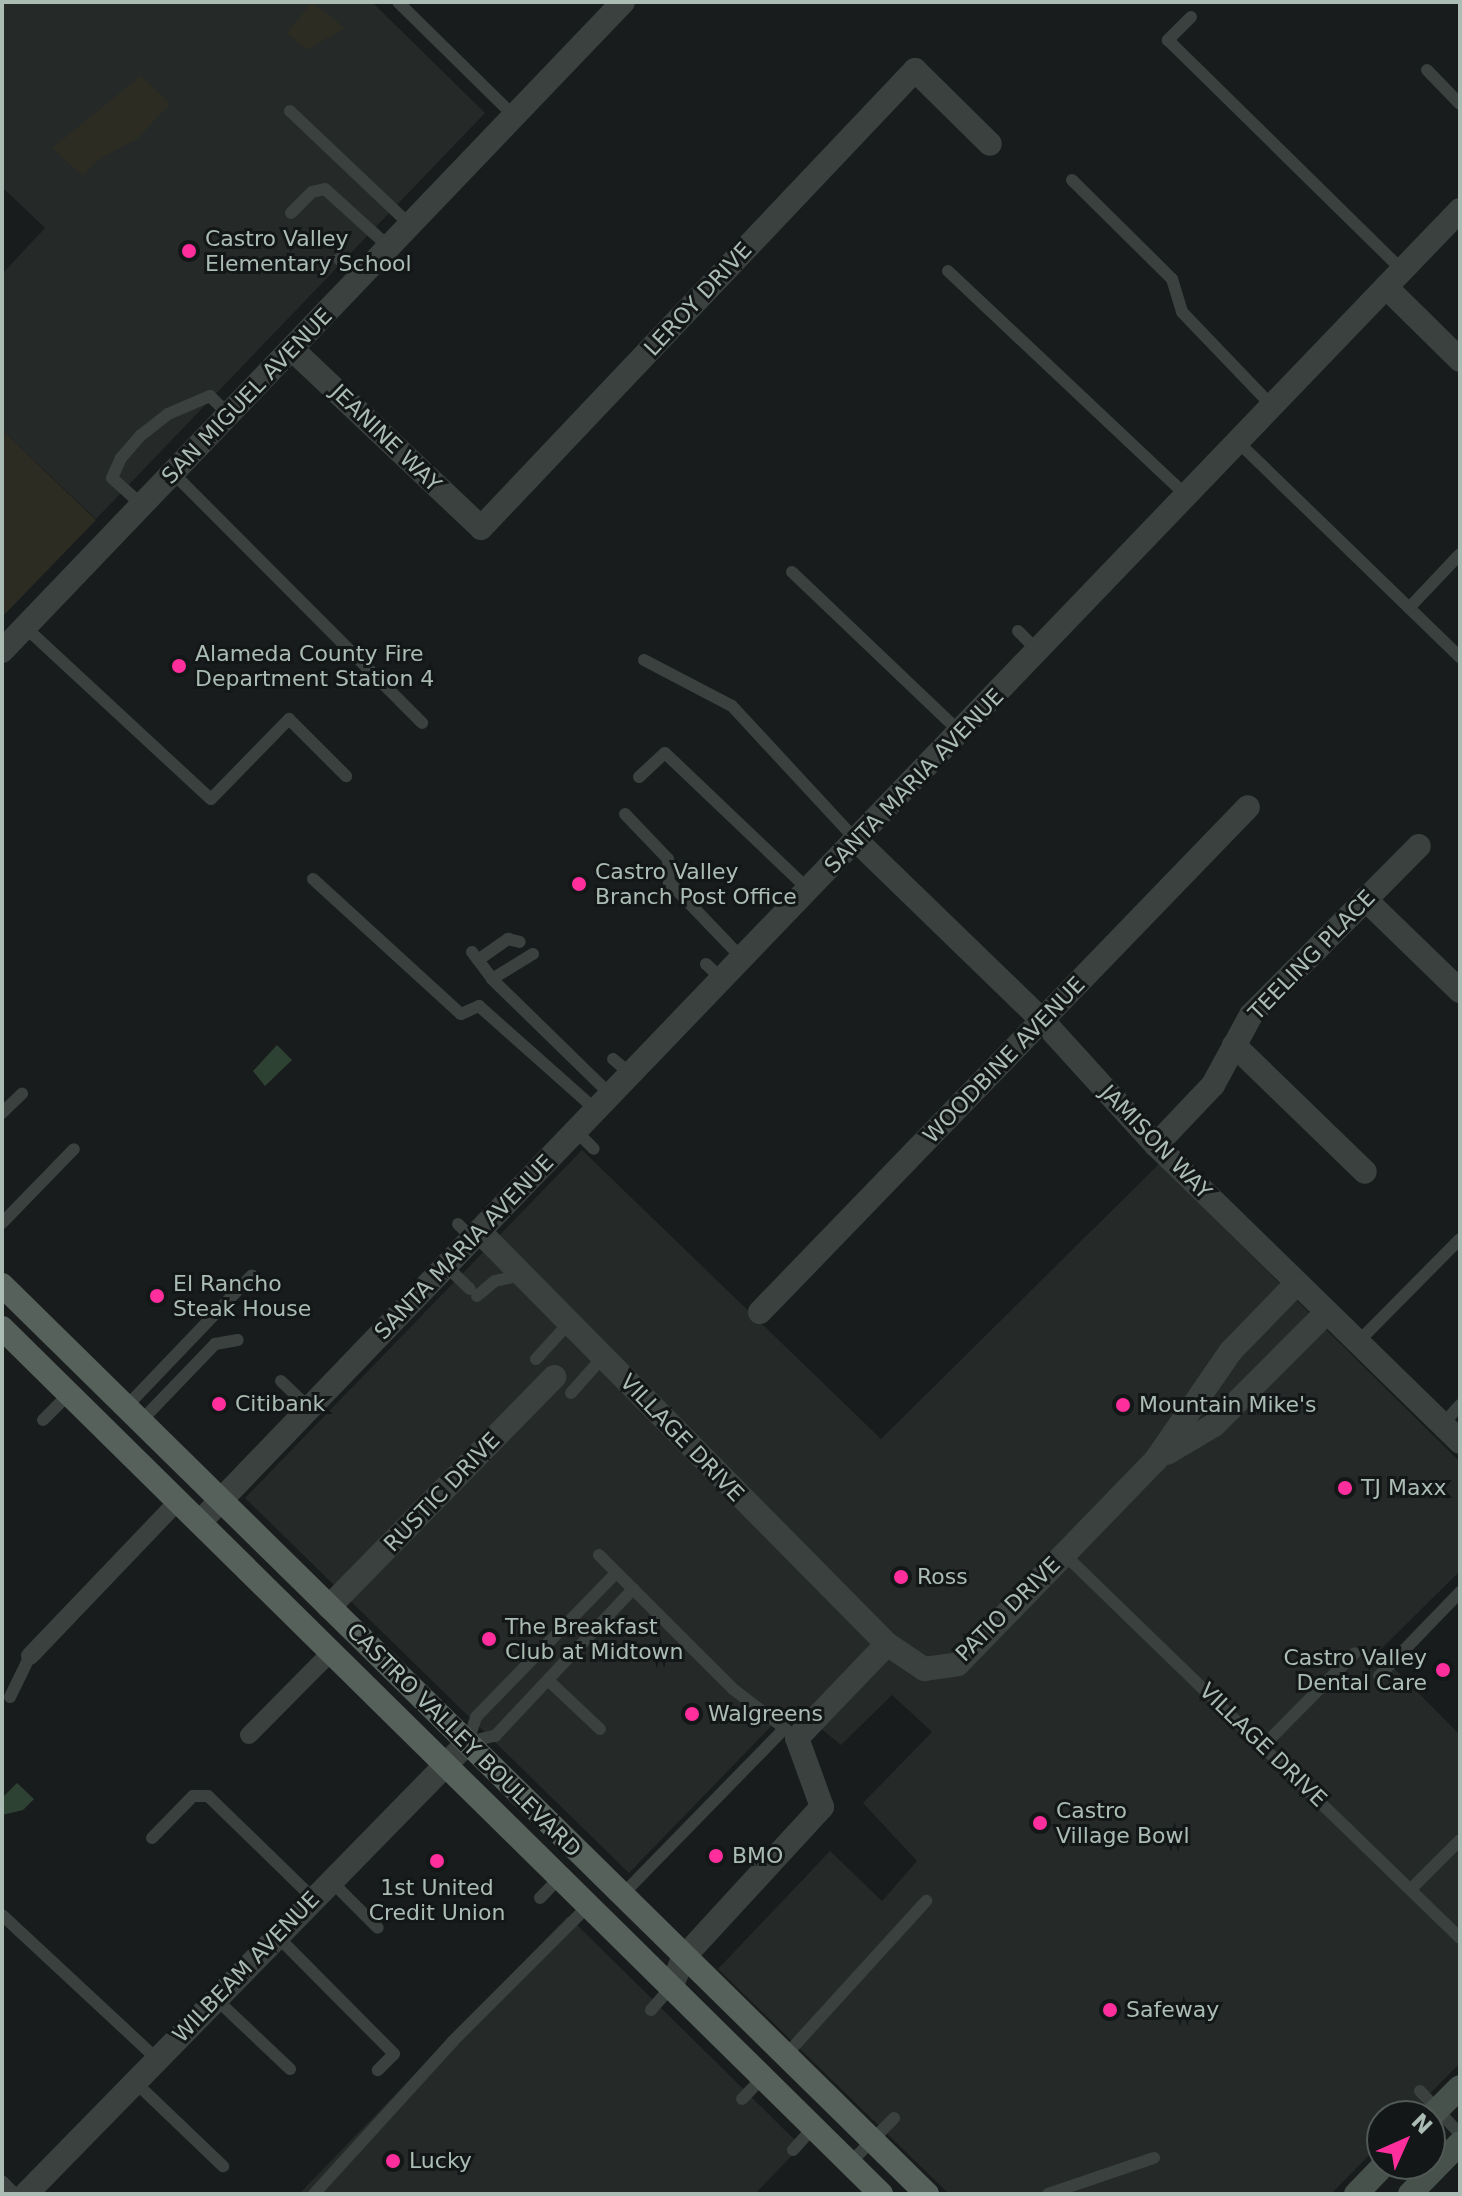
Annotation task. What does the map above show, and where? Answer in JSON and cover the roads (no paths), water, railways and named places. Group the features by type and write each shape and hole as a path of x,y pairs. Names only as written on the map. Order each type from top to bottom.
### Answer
{"main road":[{"name":"CASTRO VALLEY BOULEVARD","path":"2,1285 927,2194"},
{"name":"CASTRO VALLEY BOULEVARD","path":"2,1328 814,2127 876,2192"},
{"path":"1446,2102 1460,2087"},
{"path":"1410,2194 1460,2143"}],"street":[{"name":"SAN MIGUEL AVENUE","path":"2,651 623,2"},
{"name":"LEROY DRIVE","path":"481,528 915,70 990,144"},
{"name":"SANTA MARIA AVENUE","path":"200,1522 310,1409 470,1231 604,1103 622,1066 714,971 742,958 959,731 1040,653 1460,210"},
{"path":"1394,279 1460,360"},
{"name":"JEANINE WAY","path":"292,349 481,528"},
{"name":"WOODBINE AVENUE","path":"760,1312 1248,807"},
{"name":"JAMISON WAY","path":"856,840 1043,1021 1156,1145 1460,1442"},
{"name":"TEELING PLACE","path":"1156,1145 1213,1085 1251,1015 1419,846"},
{"path":"1365,899 1460,991"},
{"path":"1234,1045 1365,1172"},
{"name":"VILLAGE DRIVE","path":"470,1231 569,1323 887,1644"},
{"name":"PATIO DRIVE","path":"887,1644 924,1669 958,1664 1155,1461 1231,1351 1296,1284"},
{"name":"PATIO DRIVE","path":"1155,1461 1214,1425 1326,1313"},
{"name":"RUSTIC DRIVE","path":"329,1607 562,1385"},
{"path":"30,1656 178,1501"},
{"path":"671,1987 684,1957 822,1807 789,1734 887,1644"},
{"path":"249,1735 331,1652"},
{"name":"WILBEAM AVENUE","path":"29,2192 312,1897 468,1742"}],"lane":[{"path":"398,2 514,116"},
{"path":"1191,17 1168,40 1394,279"},
{"path":"1427,70 1460,104"},
{"path":"290,111 410,225"},
{"path":"1072,180 1172,279 1182,312 1273,407"},
{"path":"291,213 312,192 331,191 389,247"},
{"path":"339,259 359,279"},
{"path":"948,271 1187,497"},
{"path":"142,505 112,478 130,447 168,414 210,396 229,415"},
{"path":"1239,443 1460,657"},
{"path":"173,473 422,723"},
{"path":"1409,608 1460,554"},
{"path":"792,572 959,731"},
{"path":"25,627 211,799 289,719 346,776"},
{"path":"1018,631 1040,653"},
{"path":"644,660 732,706 856,840"},
{"path":"639,777 665,753 808,889"},
{"path":"625,814 668,859 669,882 742,958"},
{"path":"313,879 461,1014 479,1006 604,1103"},
{"path":"520,942 508,939 475,956 604,1103"},
{"path":"492,979 533,954"},
{"path":"2,1113 22,1094"},
{"path":"576,1131 594,1149"},
{"path":"2,1223 74,1149"},
{"path":"1357,1343 1460,1239"},
{"path":"433,1270 473,1293 495,1281 520,1275"},
{"path":"134,1414 252,1275"},
{"path":"536,1359 569,1323"},
{"path":"134,1414 215,1344 238,1340"},
{"path":"562,1385 603,1357"},
{"path":"281,1381 310,1409"},
{"path":"43,1420 69,1394"},
{"path":"1442,1425 1460,1405"},
{"name":"VILLAGE DRIVE","path":"1064,1554 1460,1938"},
{"path":"599,1555 789,1734 622,1895"},
{"path":"468,1742 476,1717 616,1573"},
{"path":"468,1742 495,1736 633,1589"},
{"path":"1379,1676 1460,1592"},
{"path":"1264,1745 1355,1653"},
{"path":"10,1697 30,1656"},
{"path":"549,1681 600,1729"},
{"path":"152,1838 193,1796 208,1796 312,1897"},
{"path":"1411,1889 1460,1840"},
{"path":"540,1898 560,1877"},
{"path":"331,1881 378,1928"},
{"path":"785,2056 926,1901"},
{"path":"314,2194 453,2041 588,1906"},
{"path":"2,1915 157,2059"},
{"path":"277,1936 394,2054 378,2070"},
{"path":"651,2010 671,1987"},
{"path":"216,1999 290,2069"},
{"path":"742,2099 763,2077"},
{"path":"135,2082 223,2166"},
{"path":"1420,2091 1425,2100"},
{"path":"850,2163 894,2118"},
{"path":"793,2150 814,2127"},
{"path":"1048,2194 1154,2158"},
{"path":"2,2181 29,2192"}],"place":[{"name":"Castro Valley Elementary School","path":"189,251"},
{"name":"Alameda County Fire Department Station 4","path":"179,666"},
{"name":"Castro Valley Branch Post Office","path":"579,884"},
{"name":"El Rancho Steak House","path":"157,1296"},
{"name":"Citibank","path":"219,1404"},
{"name":"Mountain Mike's","path":"1123,1405"},
{"name":"TJ Maxx","path":"1345,1488"},
{"name":"Ross","path":"901,1577"},
{"name":"The Breakfast Club at Midtown","path":"489,1639"},
{"name":"Castro Valley Dental Care","path":"1443,1670"},
{"name":"Walgreens","path":"692,1714"},
{"name":"Castro Village Bowl","path":"1040,1823"},
{"name":"BMO","path":"716,1856"},
{"name":"1st United Credit Union","path":"437,1861"},
{"name":"Safeway","path":"1110,2010"},
{"name":"Lucky","path":"393,2161"}]}
